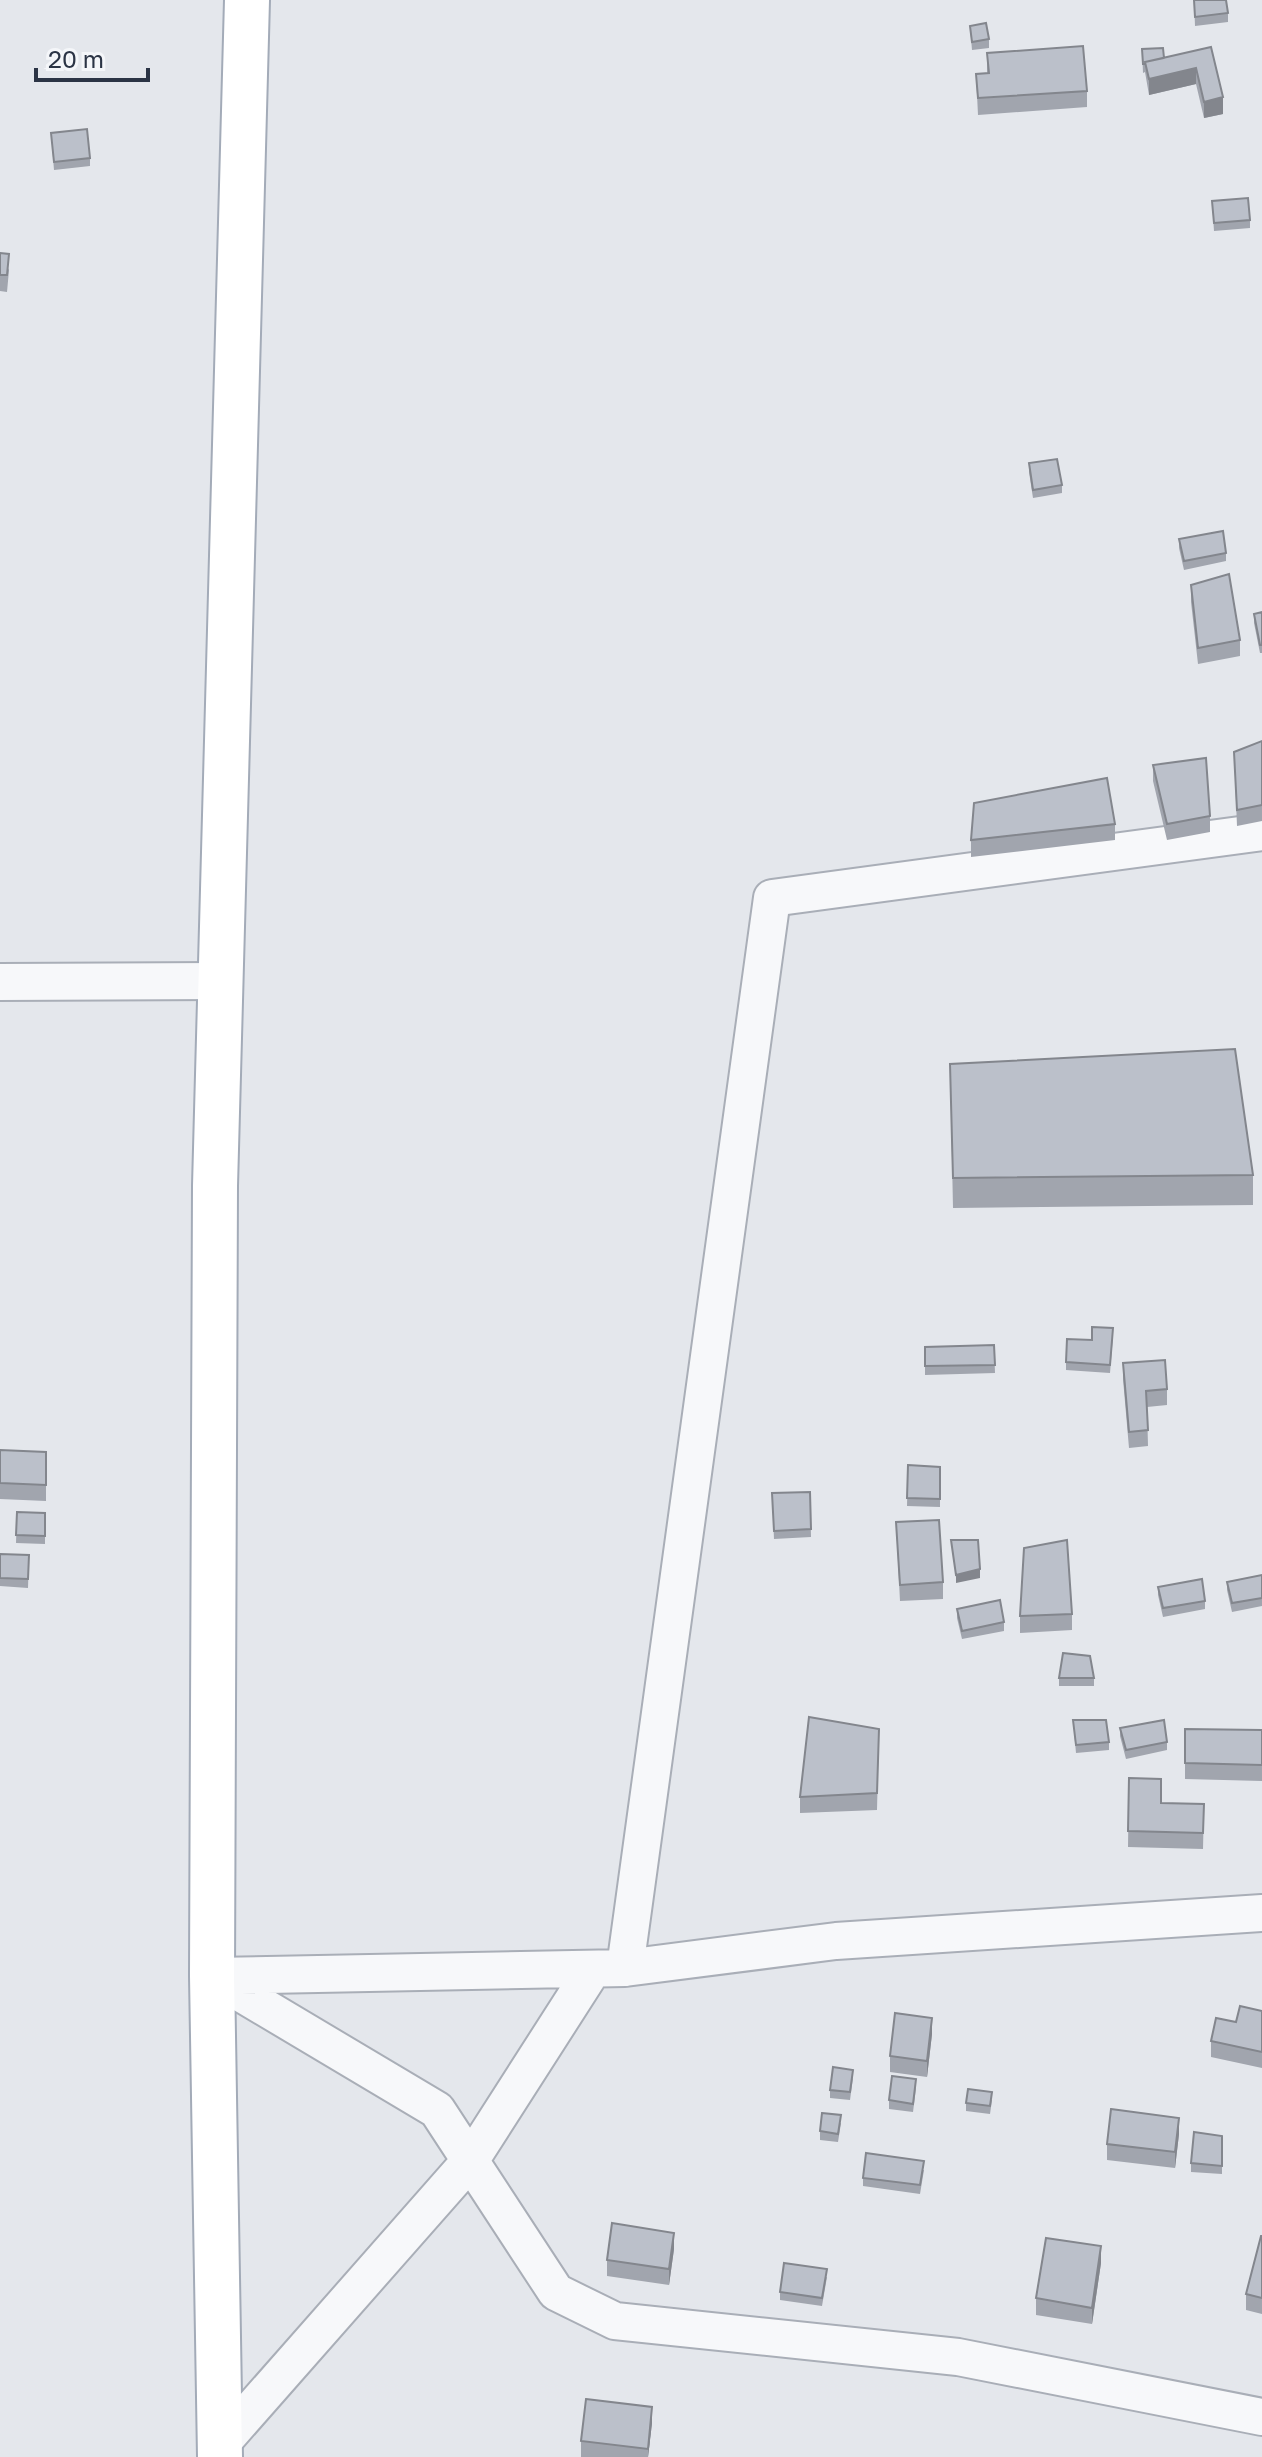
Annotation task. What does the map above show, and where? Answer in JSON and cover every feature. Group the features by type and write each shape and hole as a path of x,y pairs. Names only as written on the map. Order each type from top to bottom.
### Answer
{"main road":[{"path":"220,2451 212,1976 215,1186 247,0"}],"street":[{"path":"220,2451 470,2161 609,1969 772,898 1262,832"},
{"path":"0,982 220,981"},
{"path":"212,1976 609,1969 836,1941 1262,1913"},
{"path":"212,1976 437,2110 556,2292 615,2321 958,2357 1262,2417"}],"building":[{"path":"1194,0 1226,0 1228,13 1195,17"},
{"path":"986,23 989,39 972,42 970,26"},
{"path":"1083,46 1087,91 978,98 976,74 989,73 987,53"},
{"path":"1211,47 1223,97 1204,102 1196,68 1149,79 1145,62"},
{"path":"1163,48 1164,58 1143,64 1142,49"},
{"path":"87,129 90,158 54,162 51,133"},
{"path":"1248,198 1250,220 1214,223 1212,201"},
{"path":"0,253 9,254 7,275 0,275"},
{"path":"1057,459 1062,485 1033,490 1029,463"},
{"path":"1223,531 1226,553 1184,561 1179,539"},
{"path":"1229,574 1240,640 1198,648 1191,585"},
{"path":"1262,612 1262,645 1260,645 1254,614"},
{"path":"1262,741 1262,805 1237,810 1234,752"},
{"path":"1206,758 1210,816 1167,824 1153,765"},
{"path":"1107,778 1115,824 971,840 974,803"},
{"path":"1235,1049 1253,1175 953,1178 950,1064"},
{"path":"1092,1327 1113,1328 1110,1365 1066,1362 1067,1339 1092,1340"},
{"path":"994,1345 995,1365 925,1366 925,1347"},
{"path":"1165,1360 1167,1389 1146,1391 1148,1430 1129,1432 1123,1363"},
{"path":"0,1450 46,1452 46,1485 0,1483"},
{"path":"908,1465 940,1467 940,1499 907,1498"},
{"path":"810,1492 811,1529 774,1531 772,1493"},
{"path":"17,1512 45,1513 45,1536 16,1535"},
{"path":"939,1520 943,1582 900,1585 896,1522"},
{"path":"951,1540 978,1540 980,1569 956,1575"},
{"path":"1067,1540 1072,1614 1020,1616 1024,1548"},
{"path":"0,1554 29,1555 28,1579 0,1578"},
{"path":"1262,1575 1262,1598 1232,1603 1227,1582"},
{"path":"1202,1579 1205,1601 1163,1608 1158,1587"},
{"path":"1000,1600 1004,1622 962,1631 957,1609"},
{"path":"1063,1653 1090,1656 1094,1678 1059,1678"},
{"path":"809,1717 879,1729 877,1793 800,1797"},
{"path":"1073,1720 1106,1720 1109,1742 1076,1745"},
{"path":"1164,1720 1167,1742 1126,1750 1120,1728"},
{"path":"1185,1729 1262,1730 1262,1765 1185,1763"},
{"path":"1129,1778 1161,1779 1161,1803 1204,1804 1203,1833 1128,1831"},
{"path":"1240,2006 1262,2011 1262,2052 1211,2041 1216,2018 1236,2022"},
{"path":"895,2013 932,2018 927,2061 890,2056"},
{"path":"833,2067 853,2070 850,2092 830,2090"},
{"path":"892,2076 916,2079 913,2104 889,2100"},
{"path":"968,2089 992,2092 990,2106 966,2103"},
{"path":"1111,2109 1179,2118 1175,2152 1107,2144"},
{"path":"822,2113 841,2115 838,2134 820,2131"},
{"path":"1194,2132 1222,2136 1222,2166 1191,2163"},
{"path":"866,2153 924,2161 920,2185 863,2178"},
{"path":"612,2223 674,2233 669,2269 607,2260"},
{"path":"1262,2236 1262,2298 1246,2294"},
{"path":"1046,2238 1101,2246 1092,2308 1036,2298"},
{"path":"784,2263 827,2269 822,2298 780,2292"},
{"path":"586,2399 652,2407 648,2449 581,2441"}]}
